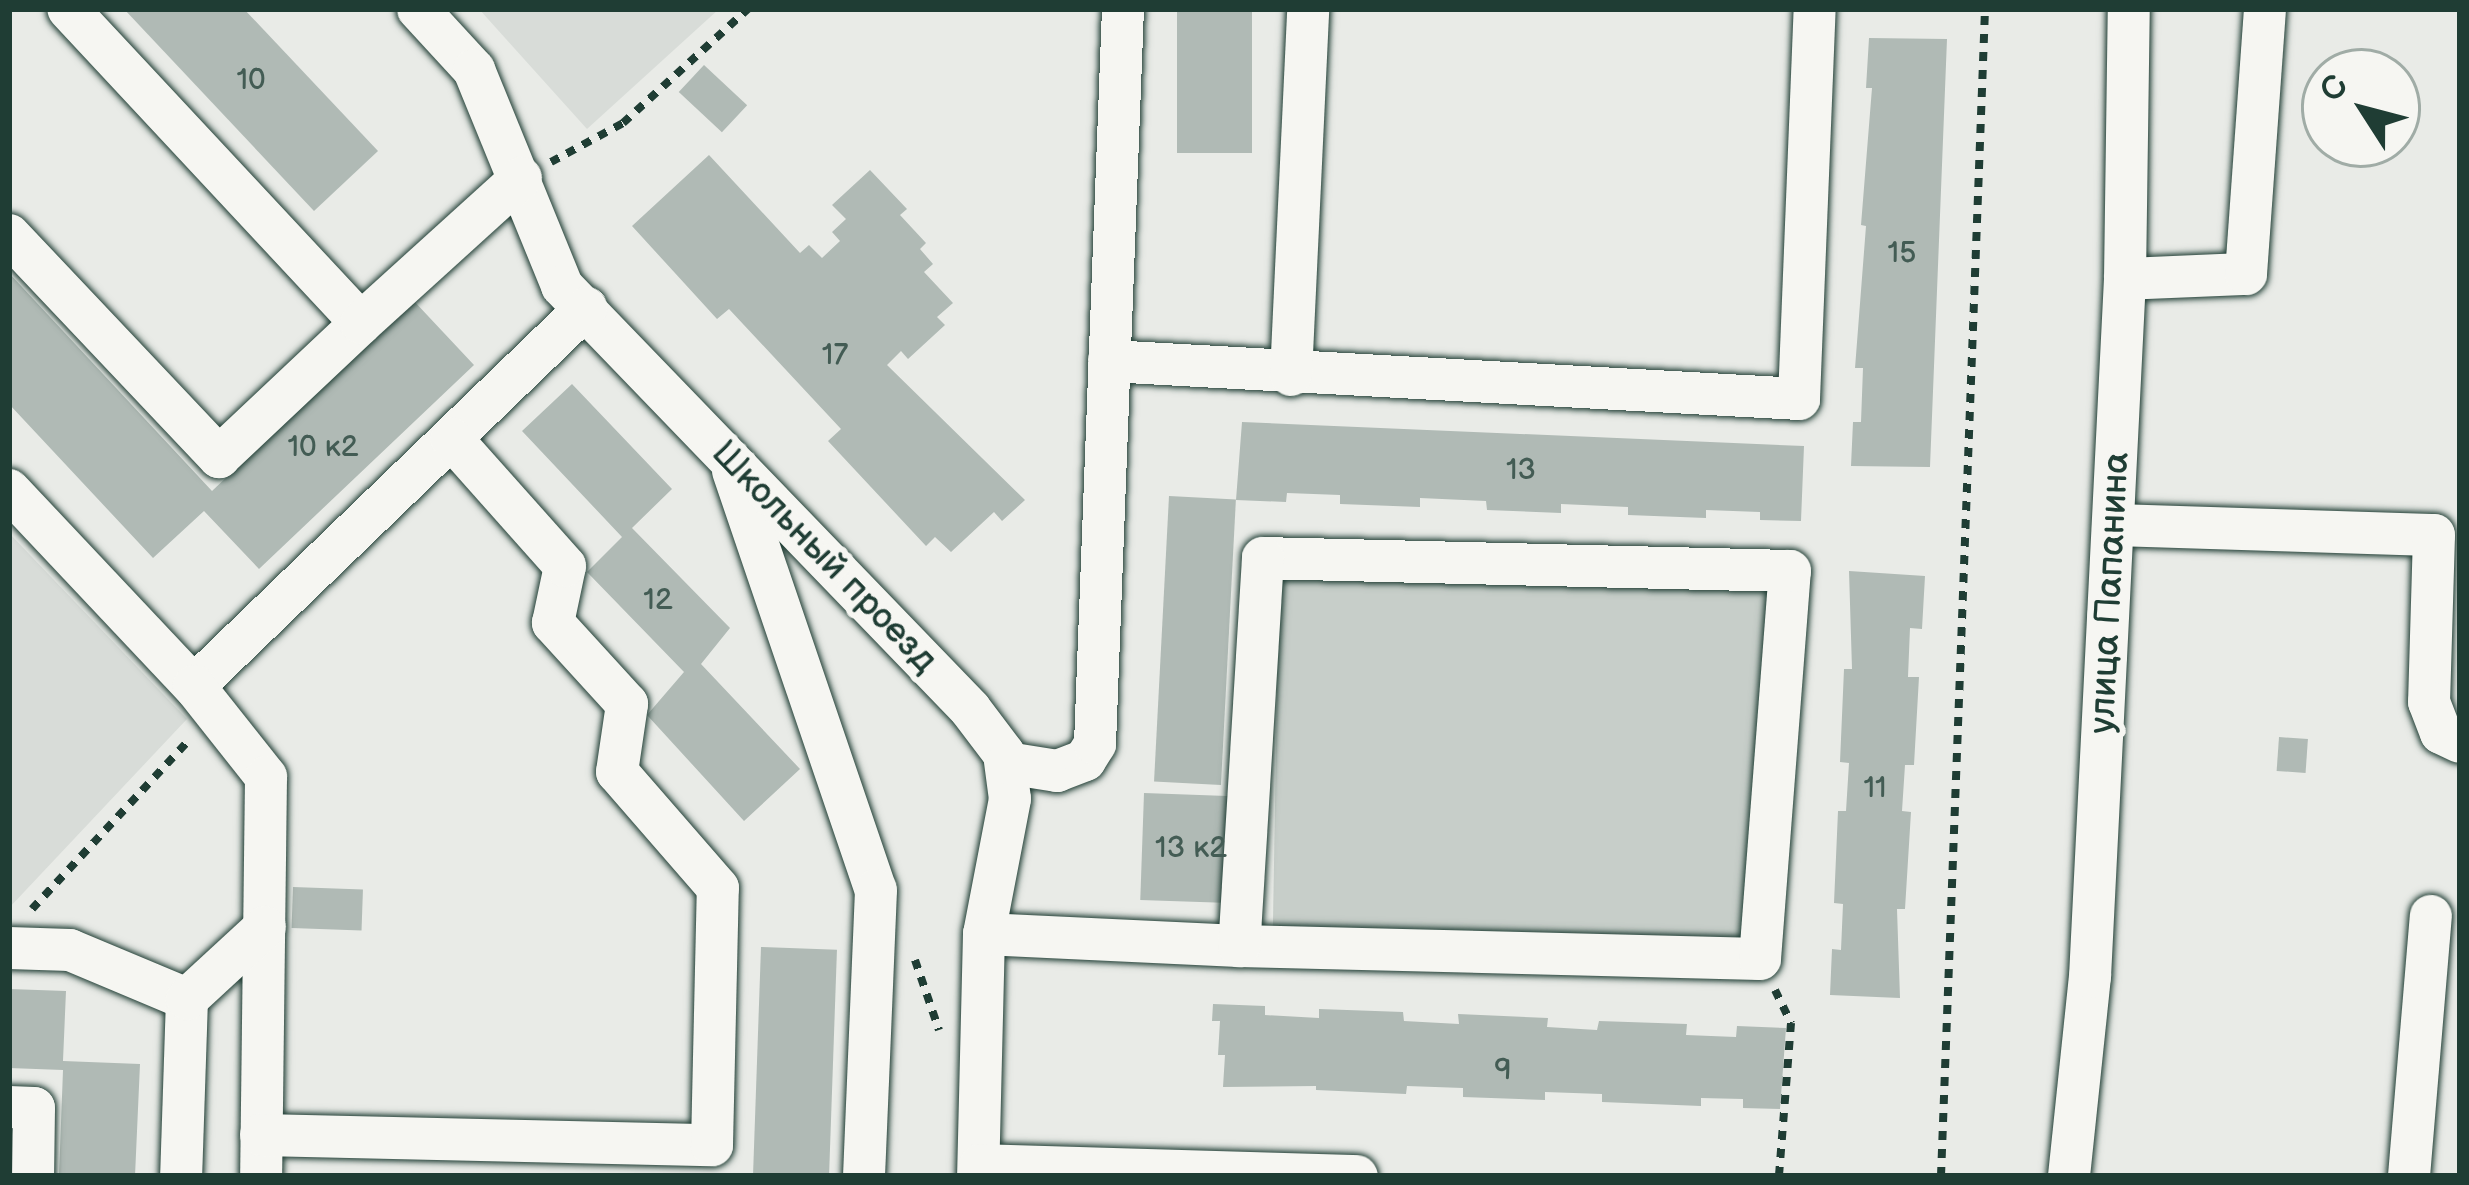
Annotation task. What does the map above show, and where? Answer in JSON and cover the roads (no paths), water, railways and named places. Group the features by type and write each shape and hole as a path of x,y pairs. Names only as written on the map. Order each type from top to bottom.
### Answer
{"street":[{"path":"68,9 361,323"},
{"name":"Школьный проезд","path":"418,9 474,70 562,286 986,727 1007,763"},
{"path":"1123,9 1095,743 1085,760 1057,771 1007,763 1010,799 984,934 979,1171 1357,1176"},
{"path":"1291,374 1308,9"},
{"path":"1109,362 1799,399 1816,9"},
{"name":"улица Папанина","path":"2069,1176 2090,977 2125,280 2129,9"},
{"path":"2125,280 2246,274 2265,9"},
{"path":"9,235 219,458 521,178"},
{"path":"204,699 451,438 586,308"},
{"path":"9,490 204,699 266,777 261,1155 712,1145 718,888 617,772 626,704 553,623 565,566 451,438"},
{"path":"729,458 876,890 864,1176"},
{"path":"2113,525 2447,535 2429,702 2441,733 2460,742"},
{"path":"984,934 1239,946 1760,959 1790,571 1263,558 1239,946"},
{"path":"2409,1176 2431,916"},
{"path":"181,1176 187,998 265,927"},
{"path":"17,932 187,998"},
{"path":"9,1107 34,1108 33,1176"}]}
